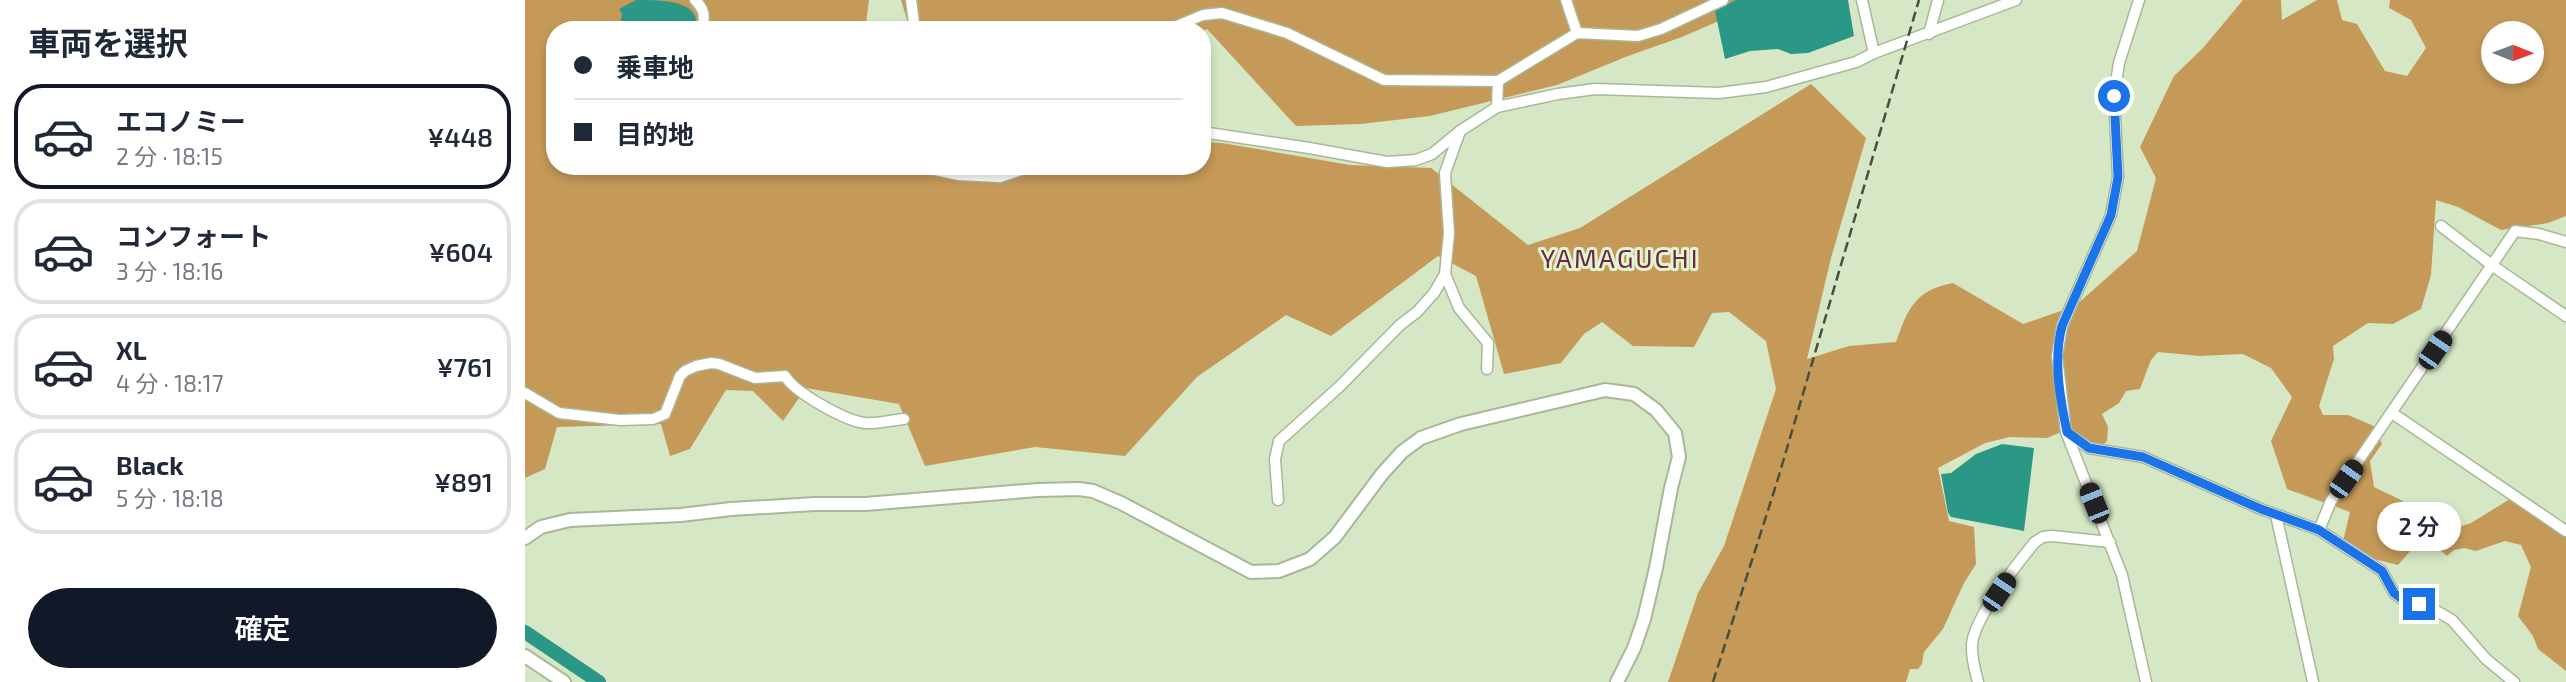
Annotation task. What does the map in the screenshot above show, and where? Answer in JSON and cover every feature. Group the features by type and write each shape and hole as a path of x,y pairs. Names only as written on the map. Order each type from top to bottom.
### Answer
{"street":[{"path":"695,0 702,6 704,21"},
{"path":"911,0 914,21"},
{"path":"1566,0 1577,33"},
{"path":"1189,21 1203,15 1222,13 1239,17 1314,45 1384,80 1498,81 1577,33 1638,37 1723,0"},
{"path":"1862,0 1874,53"},
{"path":"1929,34 1938,0"},
{"path":"1211,133 1387,162 1416,160 1432,154 1460,131 1497,107 1595,89 1719,93 1766,87 1856,62 2016,0"},
{"path":"2139,0 2119,62 2114,96 2118,177 2111,215 2062,326 2057,356 2067,432 2122,575 2146,682"},
{"path":"1497,107 1498,81"},
{"path":"1278,500 1275,459 1279,441 1339,387 1400,325 1417,312 1434,293 1445,274 1449,233 1445,173 1460,131"},
{"path":"955,175 1006,175"},
{"path":"2441,226 2566,316"},
{"path":"2319,530 2331,501 2515,231 2539,234 2566,242"},
{"path":"1445,274 1459,308 1487,342 1487,369"},
{"path":"525,393 559,413 620,420 653,419 666,414 680,376 685,371 711,363 755,378 785,376 789,383 809,399 865,423 904,419"},
{"path":"525,538 541,527 570,520 1079,489 1093,491 1121,503 1251,572 1279,572 1310,559 1335,537 1382,474 1402,452 1421,438 1461,424 1605,390 1634,394 1656,410 1675,433 1679,457 1644,619 1634,648 1617,682"},
{"path":"2392,413 2566,531"},
{"path":"2067,432 2089,448 2143,457 2276,515 2319,530 2382,571 2394,593 2402,599 2435,610 2452,620 2486,659 2513,682"},
{"path":"2276,515 2312,682"},
{"path":"1978,682 1972,656 1973,638 1987,609 2035,542 2047,536 2110,542"},
{"path":"525,656 564,682"}],"shaded area":[{"path":"525,0 869,0 866,21 546,21 546,175 1211,175 1211,142 1222,143 1350,165 1431,168 1528,245 1580,228 1811,84 1866,138 1831,258 1807,359 1849,346 1896,342 1909,311 1921,296 1940,286 1953,283 2023,324 2075,306 2137,251 2156,178 2140,147 2174,76 2203,48 2243,0 2281,0 2282,20 2317,0 2337,0 2342,20 2357,24 2385,71 2407,76 2426,48 2411,20 2389,8 2390,0 2566,0 2566,216 2548,223 2501,230 2458,207 2436,200 2431,275 2421,309 2393,324 2368,323 2333,346 2334,359 2319,406 2323,415 2348,415 2374,426 2382,444 2370,461 2374,487 2419,512 2432,528 2435,537 2411,550 2398,565 2374,559 2343,541 2350,512 2287,489 2271,441 2292,397 2271,368 2243,354 2200,356 2158,352 2151,360 2140,389 2126,391 2119,403 2102,414 2108,427 2107,441 2101,447 2090,446 2068,429 2047,438 2010,437 1985,443 1938,468 1949,521 1974,527 1976,564 1943,629 1924,652 1922,664 1918,669 1910,669 1906,682 1668,682 1698,593 1724,546 1776,389 1766,341 1729,312 1712,313 1694,347 1633,346 1602,322 1584,334 1561,363 1504,374 1476,276 1438,256 1331,336 1286,315 1197,377 1125,456 1035,447 925,466 899,404 806,388 783,421 753,391 726,390 690,449 670,456 661,424 557,427 545,469 525,478"},
{"path":"901,0 1767,0 1682,37 1557,85 1430,116 1361,124 1296,126 1211,33 1211,21 907,21"},
{"path":"2515,496 2566,523 2566,671 2538,649 2533,636 2518,616 2531,567 2521,545 2505,541 2476,551 2464,548 2454,550 2447,556 2439,549 2441,539 2452,529 2471,523"}],"water":[{"path":"636,0 657,0 687,7 696,21 621,21 622,14 619,9"},
{"path":"1736,0 1848,0 1854,36 1808,53 1791,54 1778,49 1750,51 1725,59 1715,11"},
{"path":"2002,444 2034,448 2024,531 1951,517 1948,513 1941,474 1951,473 1976,454"}],"waterway":[{"path":"525,632 599,682"}],"railway":[{"path":"1713,682 1777,482 1919,0"}],"district":[{"name":"YAMAGUCHI","path":"1620,257"}],"route":[{"path":"2114,96 2118,177 2111,215 2062,326 2059,340 2057,356 2067,432 2089,448 2143,457 2222,493 2319,530 2382,571 2394,593 2402,599 2419,604"}]}
